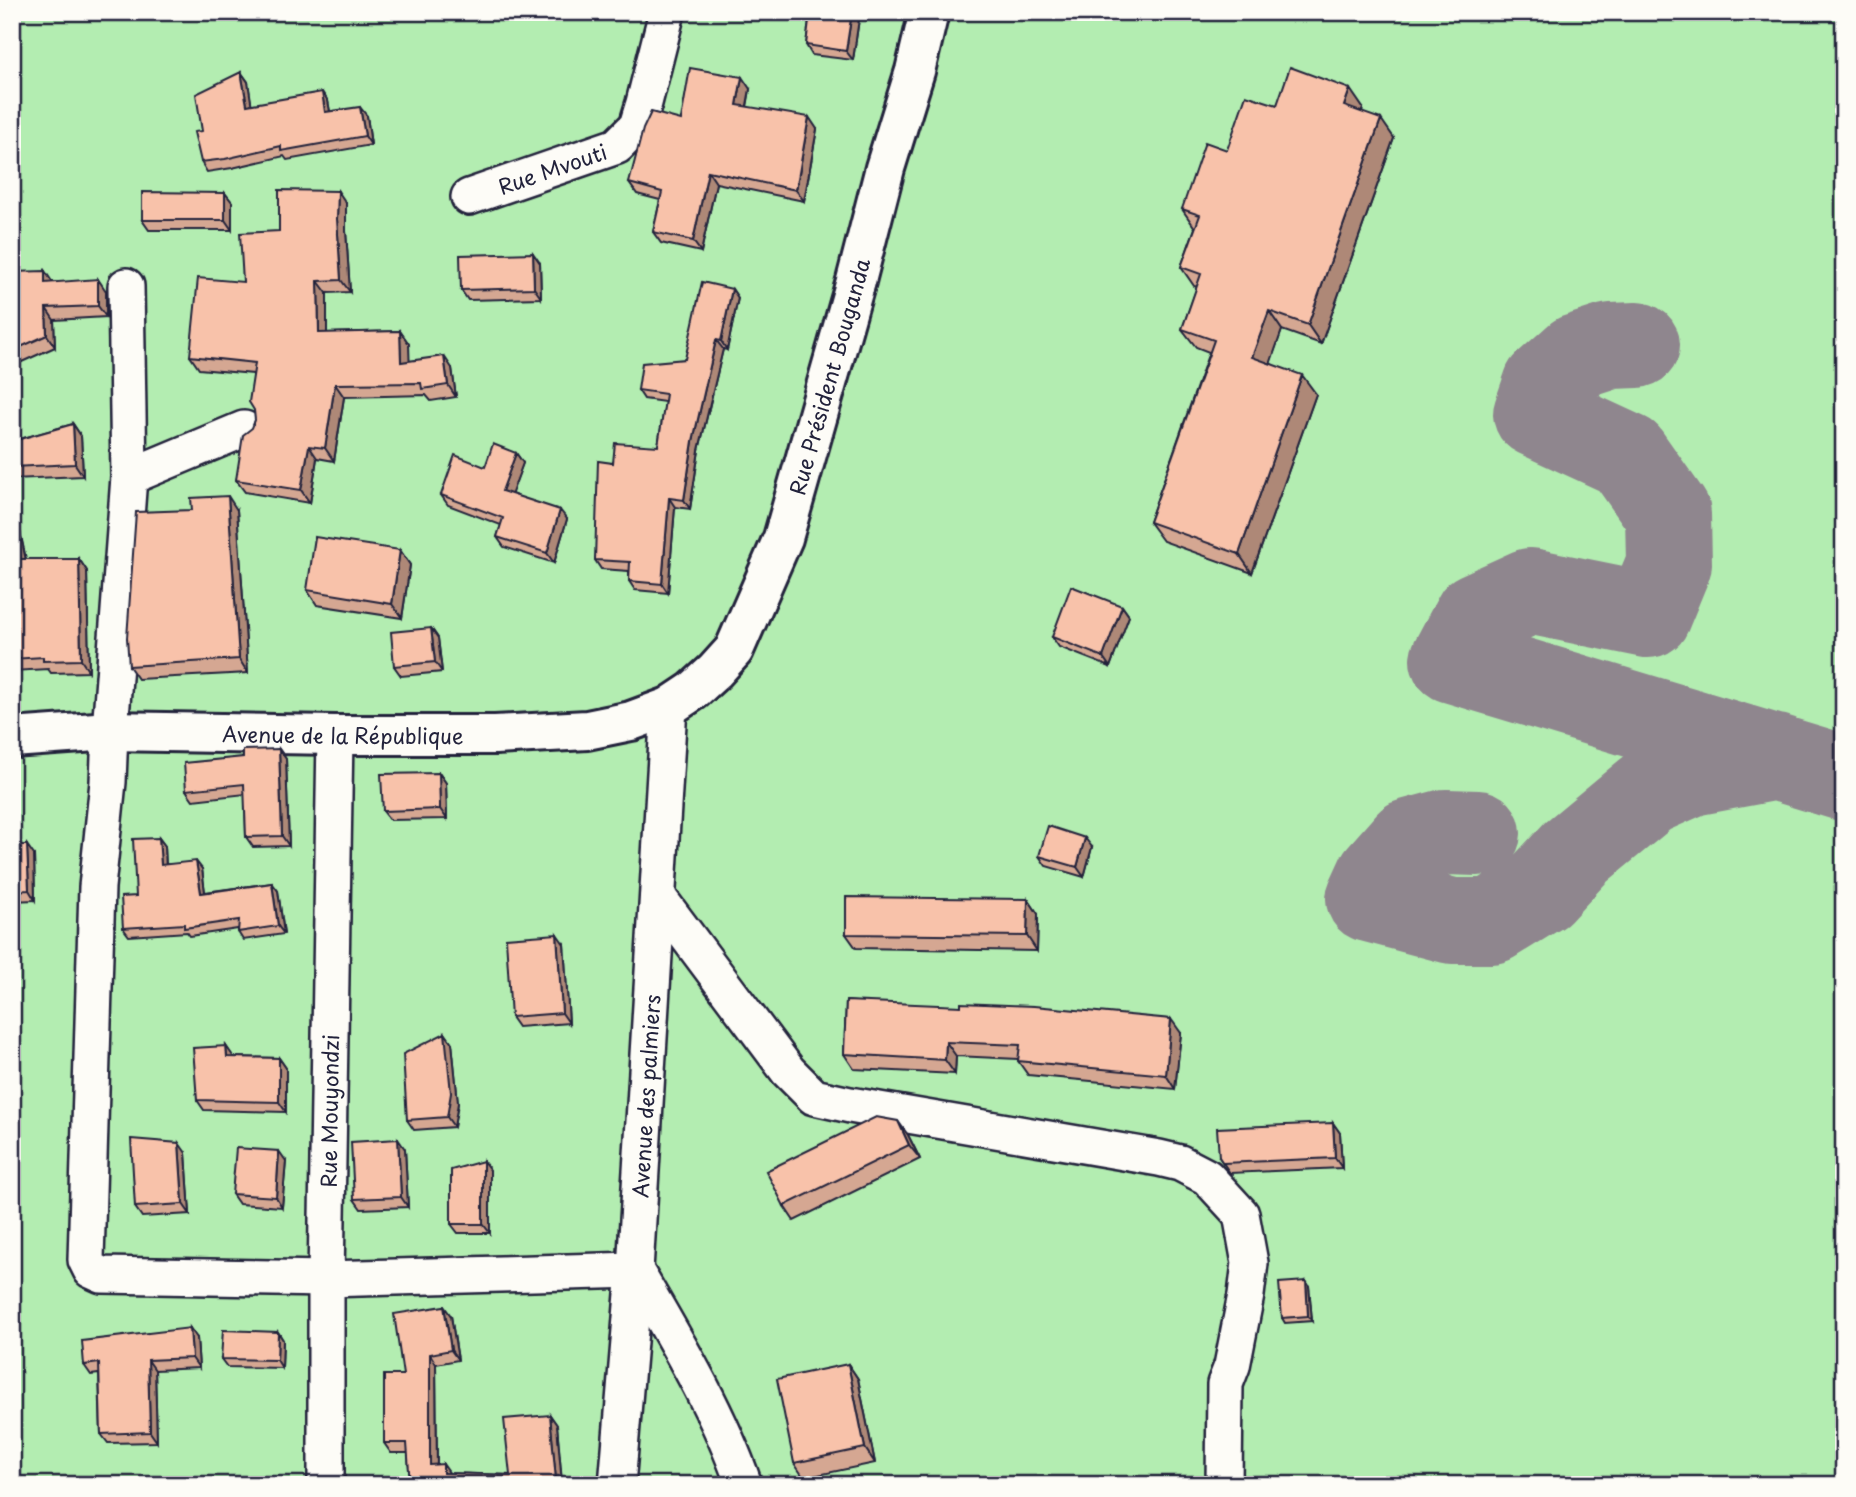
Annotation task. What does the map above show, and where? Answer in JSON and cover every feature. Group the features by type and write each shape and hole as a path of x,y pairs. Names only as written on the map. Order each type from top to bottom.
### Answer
{"street":[{"name":"Rue Mvouti","path":"469,197 617,146 637,126 667,12"},
{"name":"Rue Président Bouganda","path":"669,707 693,691 734,650 783,538 885,168 915,71 929,12"},
{"path":"126,286 129,477 108,782 97,887 86,1260 91,1270 102,1275 326,1279 635,1270 684,1353 730,1447 744,1485"},
{"path":"129,477 244,429"},
{"name":"Avenue de la République","path":"12,738 110,732 495,735 587,730 631,721 669,707"},
{"name":"Avenue des palmiers","path":"617,1485 635,1270 669,707"},
{"name":"Rue Mouyondzi","path":"326,1485 326,1279 335,735"},
{"path":"658,897 788,1071 814,1097 1159,1158 1180,1163 1207,1177 1241,1214 1250,1263 1232,1366 1226,1384 1224,1485"}],"green space":[{"path":"12,12 1844,12 1844,1485 12,1485"}],"building":[{"path":"810,12 852,12 846,51 806,45"},
{"path":"1290,67 1350,89 1344,106 1381,119 1308,325 1269,311 1252,357 1302,375 1239,554 1149,522 1214,340 1182,329 1201,274 1181,267 1200,215 1182,209 1205,142 1227,150 1246,95 1277,105"},
{"path":"690,68 742,77 737,105 809,117 796,190 708,171 693,241 653,232 662,192 629,183 643,129 651,112 681,120"},
{"path":"241,72 247,105 322,92 325,112 360,107 365,136 281,151 281,146 201,162 194,132 202,131 196,94"},
{"path":"279,190 338,191 341,280 318,281 319,333 400,331 401,362 444,356 448,385 422,389 421,383 335,384 325,448 309,446 301,490 236,480 243,435 252,428 255,420 254,410 249,402 255,363 190,356 198,278 243,282 240,233 279,231"},
{"path":"142,192 225,193 225,220 142,220"},
{"path":"533,253 534,288 461,290 460,255"},
{"path":"45,271 45,283 98,279 98,306 46,308 47,335 12,351 12,272"},
{"path":"702,282 732,289 721,341 716,340 693,441 684,500 669,498 662,584 629,581 630,562 595,560 598,461 613,463 615,443 658,446 666,394 638,390 642,363 685,359"},
{"path":"73,424 75,464 12,467 12,429 13,441"},
{"path":"493,444 516,453 502,491 560,510 547,553 497,537 503,518 441,495 455,455 485,467"},
{"path":"228,496 239,659 129,666 127,638 136,512 192,510 191,498"},
{"path":"12,522 20,559 79,559 81,660 43,661 43,657 12,659"},
{"path":"315,537 400,550 392,604 307,590"},
{"path":"1071,586 1122,606 1103,657 1052,637"},
{"path":"431,628 435,662 394,666 391,632"},
{"path":"279,749 282,836 246,837 244,784 186,790 184,763 243,757 243,750"},
{"path":"439,773 440,809 383,811 381,774"},
{"path":"1048,826 1085,838 1077,867 1039,856"},
{"path":"159,838 161,865 196,861 201,893 272,883 278,926 238,932 239,920 184,928 184,924 123,928 121,897 136,896 133,839"},
{"path":"12,845 27,845 29,890 12,891"},
{"path":"846,897 1028,899 1027,936 846,934"},
{"path":"557,934 562,1013 511,1017 506,938"},
{"path":"846,1001 1034,1006 1171,1019 1166,1075 1018,1061 1020,1045 946,1042 945,1060 844,1054"},
{"path":"445,1033 451,1093 447,1117 407,1120 403,1054"},
{"path":"226,1046 227,1057 279,1058 279,1102 197,1100 193,1048"},
{"path":"876,1117 898,1121 909,1145 784,1206 766,1171"},
{"path":"1333,1123 1335,1158 1223,1163 1219,1157 1217,1128"},
{"path":"131,1139 179,1143 183,1204 135,1207"},
{"path":"398,1139 401,1197 354,1199 351,1142"},
{"path":"236,1148 279,1151 276,1197 232,1194"},
{"path":"483,1161 483,1224 451,1224 451,1170"},
{"path":"1306,1281 1308,1316 1282,1318 1279,1283"},
{"path":"444,1306 451,1350 430,1354 430,1465 443,1464 443,1473 510,1475 504,1419 550,1415 556,1480 566,1485 410,1485 407,1443 384,1443 384,1375 403,1375 394,1314"},
{"path":"190,1328 192,1358 148,1360 150,1432 101,1434 99,1363 84,1365 82,1341"},
{"path":"223,1330 278,1332 277,1360 221,1359"},
{"path":"848,1364 865,1448 794,1463 777,1379"}],"taxiway":[{"path":"1637,345 1611,346 1577,357 1546,385 1536,414 1627,456 1668,514 1669,564 1648,615 1530,591 1477,615 1453,660 1844,778"},
{"path":"1478,833 1446,832 1409,842 1380,875 1369,899 1452,921 1492,921 1539,892 1576,852 1647,793 1692,773 1777,757"}]}
